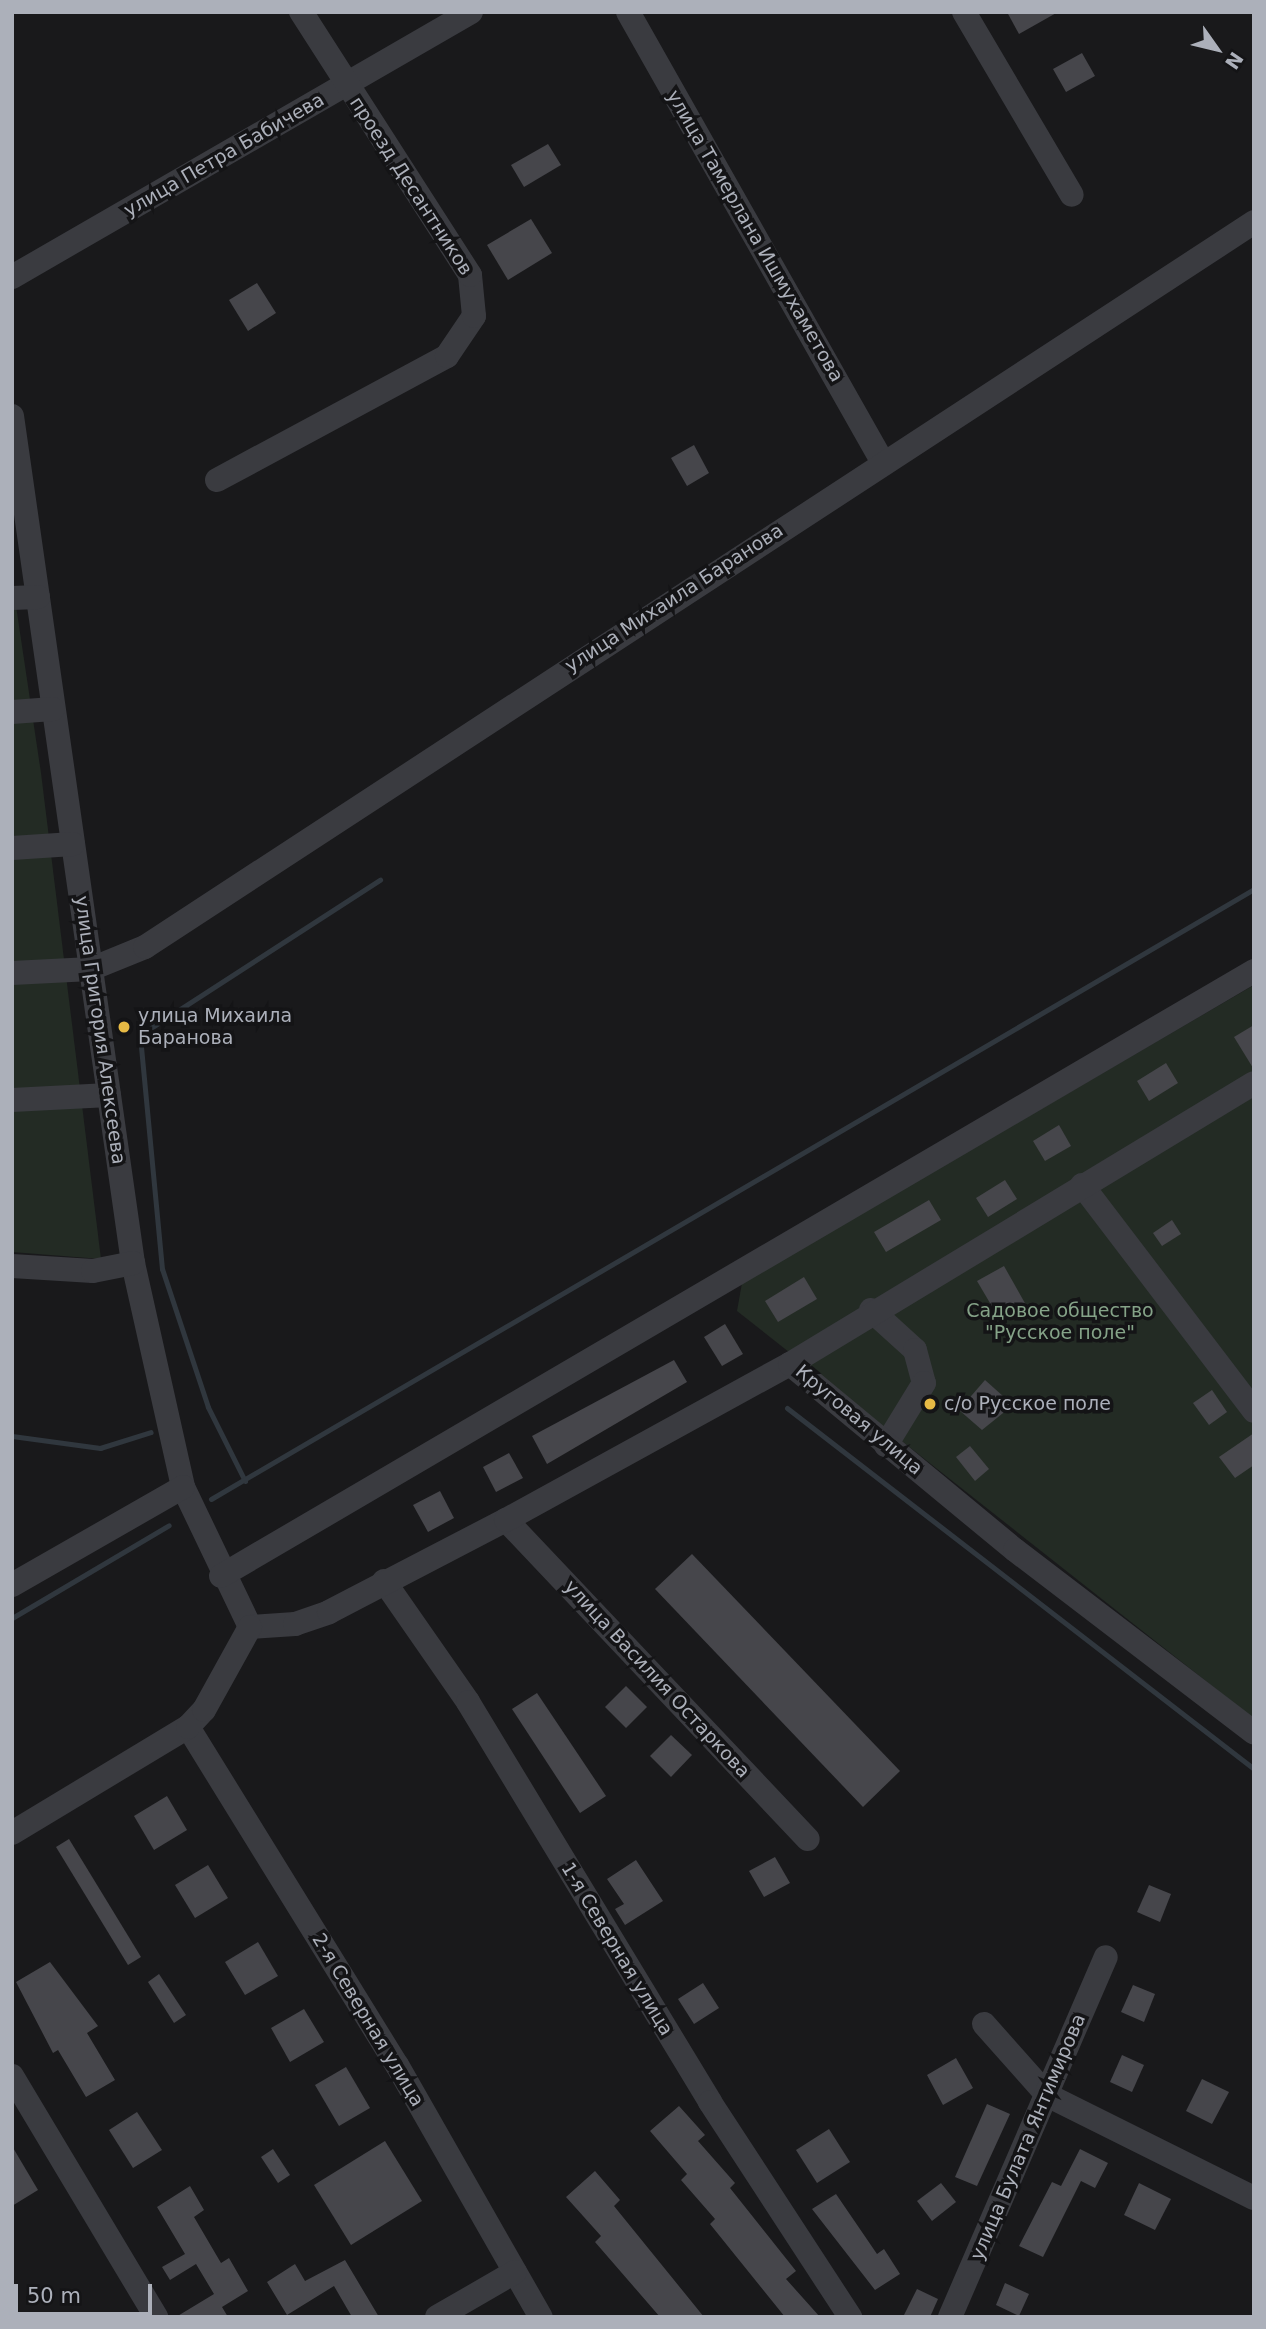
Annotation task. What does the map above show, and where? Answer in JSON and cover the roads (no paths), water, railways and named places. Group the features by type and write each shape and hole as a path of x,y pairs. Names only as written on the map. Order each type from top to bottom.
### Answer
{"street":[{"name":"проезд Десантников","path":"217,480 447,356 474,316 470,275 301,12"},
{"name":"улица Петра Бабичева","path":"12,277 471,12"},
{"name":"улица Тамерлана Ишмухаметова","path":"628,12 882,461"},
{"path":"964,12 1072,195"},
{"name":"улица Михаила Баранова","path":"12,974 91,969 145,947 882,461 1254,222"},
{"name":"улица Григория Алексеева","path":"12,416 16,472 38,597 133,1263 183,1487 221,1576 250,1627"},
{"path":"12,598 38,597"},
{"path":"12,712 53,709"},
{"path":"12,848 73,844"},
{"path":"221,1576 1254,971"},
{"name":"Круговая улица","path":"1254,1083 871,1310 790,1364 886,1445 1254,1732"},
{"path":"12,1100 109,1095"},
{"path":"1082,1185 1254,1411"},
{"path":"12,1266 93,1271 133,1263"},
{"path":"871,1310 915,1350 924,1383 886,1445"},
{"path":"12,1833 188,1727 204,1710 250,1627 306,1620 506,1520 790,1364"},
{"path":"12,1585 183,1487"},
{"name":"улица Василия Остаркова","path":"506,1520 808,1839"},
{"name":"1-я Северная улица","path":"384,1581 468,1702 710,2102 850,2317"},
{"name":"2-я Северная улица","path":"188,1727 397,2065 541,2317"},
{"name":"улица Булата Янтимирова","path":"950,2317 1106,1957"},
{"path":"984,2024 1047,2095 1254,2198"},
{"path":"12,2076 156,2317"},
{"path":"437,2317 515,2272"}],"waterway":[{"path":"245,1481 208,1407 162,1269 140,1035 380,880"},
{"path":"211,1499 1254,889"},
{"path":"787,1408 1254,1769"},
{"path":"12,1436 100,1448 151,1432"},
{"path":"12,1618 169,1525"}],"place":[{"name":"улица Михаила Баранова","path":"124,1027"},
{"name":"с/о Русское поле","path":"930,1404"}],"park label":[{"name":"Садовое общество \"Русское поле\"","path":"1060,1322"}]}
